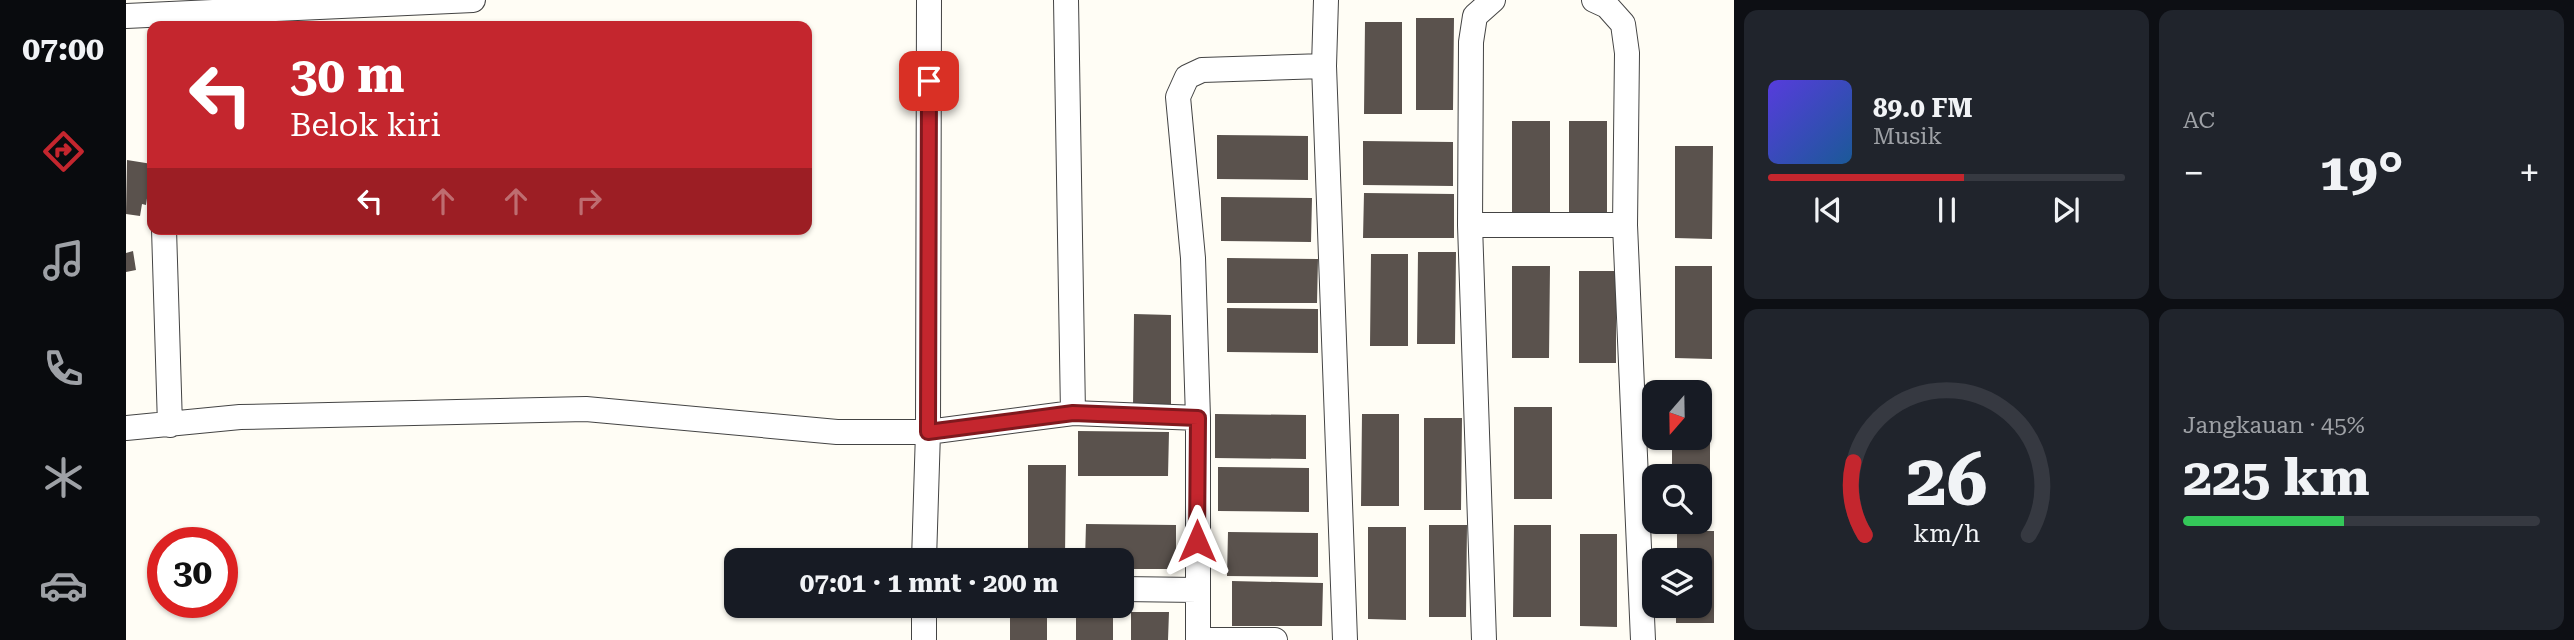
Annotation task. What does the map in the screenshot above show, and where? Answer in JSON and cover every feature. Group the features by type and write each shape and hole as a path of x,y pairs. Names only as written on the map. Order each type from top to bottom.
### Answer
{"street":[{"path":"126,16 154,21 473,0"},
{"path":"924,548 928,432 929,0"},
{"path":"1066,0 1073,413"},
{"path":"1326,0 1324,66 1345,640"},
{"path":"1484,640 1471,225 1471,42 1475,16 1493,0"},
{"path":"1594,0 1607,6 1623,24 1627,53 1625,225 1643,640"},
{"path":"1275,640 1198,640 1198,418 1193,258 1178,97 1187,77 1202,70 1324,66"},
{"path":"1471,225 1625,225"},
{"path":"164,235 170,425"},
{"path":"126,428 240,417 586,409 836,432 928,432 1073,413 1198,418"},
{"path":"1134,589 1197,590"},
{"path":"924,618 924,640"}],"building":[{"path":"273,16 297,17 297,21 272,21"},
{"path":"1416,18 1454,18 1453,110 1416,110"},
{"path":"1365,22 1402,22 1402,114 1364,114"},
{"path":"1512,121 1550,121 1550,213 1512,213"},
{"path":"1569,121 1607,121 1607,213 1569,213"},
{"path":"1217,135 1308,136 1308,180 1217,179"},
{"path":"1363,141 1453,142 1453,186 1363,185"},
{"path":"1675,146 1713,146 1712,239 1675,238"},
{"path":"127,160 147,163 146,205 142,204 140,216 126,214"},
{"path":"1364,193 1454,194 1454,238 1363,238"},
{"path":"1221,197 1312,198 1311,242 1221,241"},
{"path":"133,251 136,270 126,272 126,253"},
{"path":"1418,252 1456,252 1455,344 1417,344"},
{"path":"1371,254 1408,254 1408,346 1370,346"},
{"path":"1227,258 1318,259 1317,303 1227,303"},
{"path":"1512,266 1550,266 1549,358 1512,358"},
{"path":"1675,266 1712,266 1712,359 1675,358"},
{"path":"1579,271 1616,271 1616,363 1579,363"},
{"path":"1227,308 1318,309 1318,353 1227,352"},
{"path":"1134,314 1171,315 1171,407 1133,407"},
{"path":"1514,407 1552,407 1552,499 1514,499"},
{"path":"1215,414 1306,415 1306,459 1215,458"},
{"path":"1362,414 1399,414 1399,506 1361,506"},
{"path":"1424,418 1462,418 1461,510 1424,510"},
{"path":"1078,431 1169,432 1168,476 1078,476"},
{"path":"1672,450 1710,450 1710,464 1672,464"},
{"path":"1028,465 1066,465 1065,548 1028,548"},
{"path":"1218,467 1309,468 1309,512 1218,511"},
{"path":"1086,524 1176,525 1176,569 1134,569 1134,548 1085,548"},
{"path":"1429,525 1467,525 1466,617 1429,617"},
{"path":"1514,525 1551,525 1551,617 1513,617"},
{"path":"1368,527 1406,527 1406,620 1368,619"},
{"path":"1714,531 1714,623 1676,623 1676,618 1712,618 1712,548 1677,548 1677,534 1712,534"},
{"path":"1228,532 1318,533 1318,577 1227,576"},
{"path":"1580,534 1617,534 1617,627 1580,626"},
{"path":"1232,581 1323,583 1322,626 1232,626"},
{"path":"1134,612 1169,612 1168,640 1131,640 1131,618 1134,618"},
{"path":"1010,618 1047,618 1047,640 1010,640"},
{"path":"1076,618 1113,618 1113,640 1076,640"}],"route":[{"path":"929,81 928,432 1073,413 1198,418 1197,541"}]}
